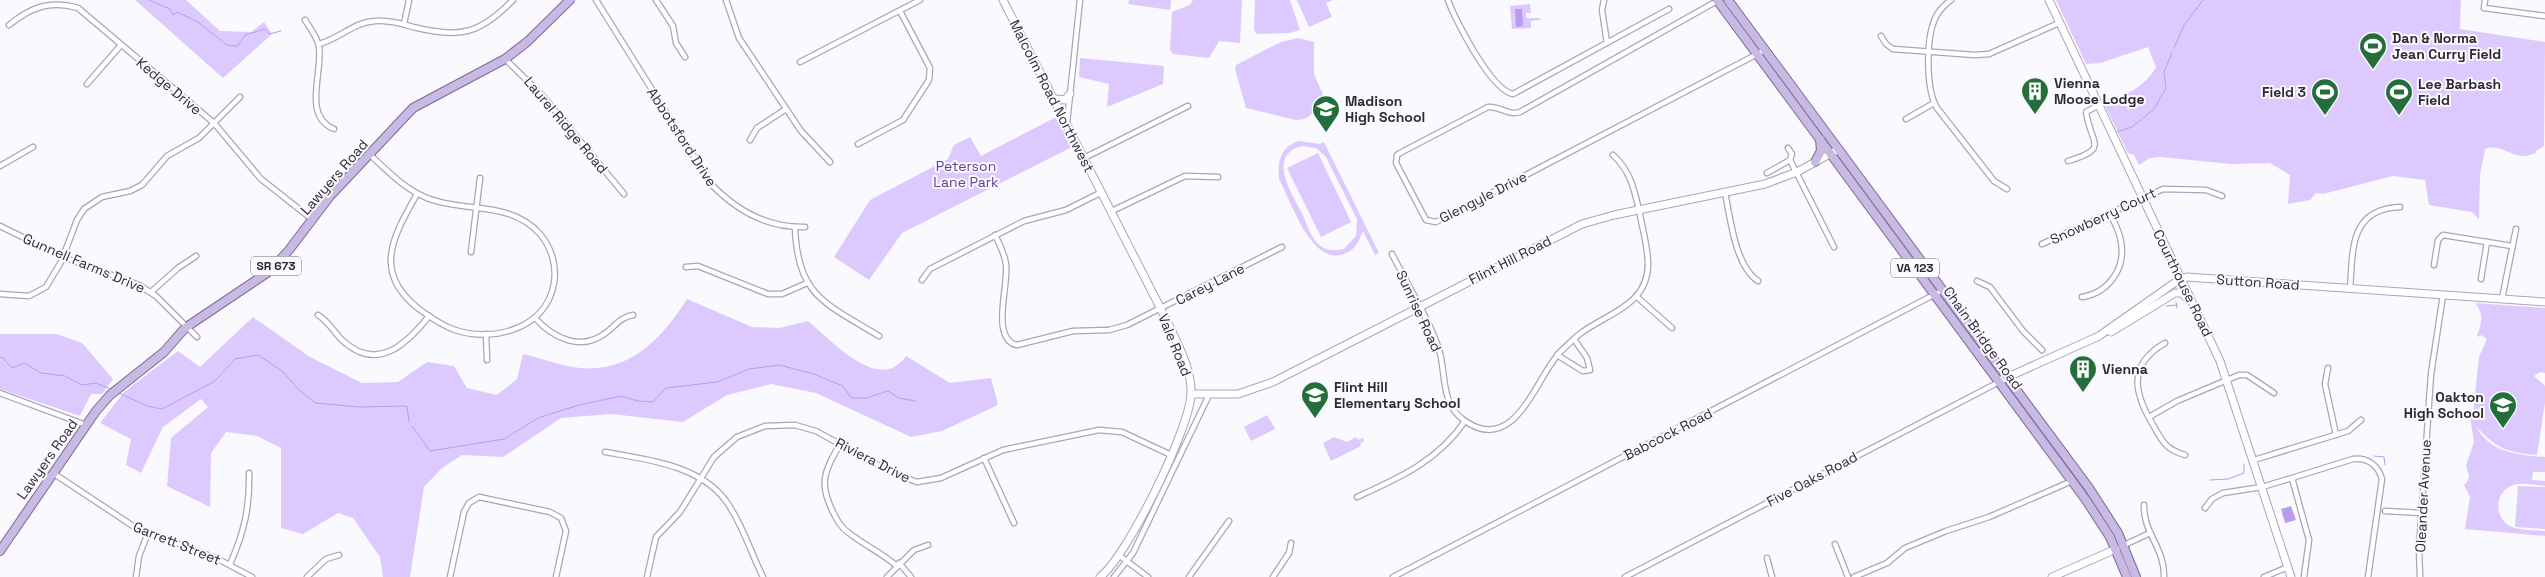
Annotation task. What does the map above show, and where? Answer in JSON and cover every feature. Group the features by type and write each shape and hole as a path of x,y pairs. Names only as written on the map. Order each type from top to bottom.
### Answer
{"main road":[{"name":"Lawyers Road","path":"0,550 106,398 164,352 186,328 270,271 339,187 413,108 505,59 527,42 570,0"},
{"name":"Chain Bridge Road","path":"1717,0 2100,520 2116,549 2127,577"},
{"name":"Chain Bridge Road","path":"1728,0 2093,494 2124,545 2136,577"},
{"path":"1815,162 1821,151 1819,138"}],"street":[{"path":"404,24 409,0"},
{"path":"503,0 508,5"},
{"path":"319,44 336,39 354,27 367,22 383,20 440,33 466,32 489,22 513,0"},
{"name":"Abbotsford Drive","path":"596,0 711,184 730,202 749,214 771,223 805,227"},
{"path":"656,0 673,26 676,43 685,58"},
{"path":"726,0 739,38 807,139 830,162"},
{"path":"800,62 920,0"},
{"name":"Malcolm Road Northwest","path":"1003,0 1102,192"},
{"path":"1067,124 1080,0"},
{"path":"1448,0 1458,26 1468,44 1501,89 1509,93 1518,92 1669,9"},
{"path":"1604,0 1602,10 1607,43"},
{"name":"Glengyle Drive","path":"1717,0 1520,112 1509,113 1498,108 1488,108 1397,155 1396,162 1426,220 1436,222 1765,50"},
{"path":"1950,0 1939,11 1933,22 1928,80 1934,103 1994,181 2006,188"},
{"name":"Courthouse Road","path":"2049,0 2227,378 2291,577"},
{"path":"2485,0 2484,8 2545,16"},
{"name":"Kedge Drive","path":"9,25 33,6 46,1 58,1 78,8 214,123 230,139 261,179 313,220"},
{"path":"858,144 903,120 929,80 930,68 900,10"},
{"path":"305,20 319,44 317,107 324,122 334,128"},
{"path":"1881,36 1886,44 1893,49 1989,54 2059,23"},
{"path":"87,84 121,45"},
{"name":"Laurel Ridge Road","path":"505,59 542,95 624,194"},
{"path":"1054,99 1065,100 1070,94"},
{"path":"0,294 23,296 41,291 52,281 64,257 77,220 89,204 102,197 130,191 142,185 167,156 194,142 240,97"},
{"path":"1906,118 1934,103"},
{"path":"2068,161 2089,154 2093,150 2095,138 2086,112 2099,105"},
{"path":"1084,158 1188,106"},
{"path":"750,140 757,128 786,109"},
{"path":"0,166 33,147"},
{"path":"1767,173 1790,160 1792,154 1788,148"},
{"name":"Flint Hill Road","path":"1191,394 1238,394 1274,382 1567,230 1596,219 1765,184 1797,172 1839,149"},
{"path":"370,155 399,182 417,194 438,202 505,212 523,220 538,232 548,245 554,263 554,287 548,302 535,318 515,329 486,334 456,330 411,304 400,291 393,276 390,261 394,236 417,194"},
{"path":"1357,497 1437,454 1450,442 1464,421 1487,428 1500,427 1512,421 1522,412 1557,355 1574,339 1637,297 1645,281 1648,265 1639,210 1629,175 1613,155"},
{"path":"1790,160 1834,247"},
{"path":"1112,211 1185,176 1218,176"},
{"path":"471,252 480,178"},
{"name":"Snowberry Court","path":"2042,244 2163,189 2206,190 2222,196"},
{"path":"922,280 930,269 995,235 1024,221 1066,210 1102,192"},
{"name":"Vale Road","path":"1100,577 1120,556 1171,455 1186,422 1191,394 1190,376 1184,358 1102,192"},
{"path":"1725,192 1733,232 1742,260 1749,274 1758,281"},
{"path":"2350,288 2353,243 2362,223 2380,210 2400,207"},
{"path":"2082,297 2095,294 2108,284 2120,263 2122,243 2110,213"},
{"name":"Gunnell Farms Drive","path":"0,226 64,257 128,279 151,292 197,337"},
{"path":"795,227 797,258 807,284 825,302 878,336"},
{"path":"2502,299 2516,229"},
{"name":"Carey Lane","path":"995,235 1003,250 1006,265 1003,323 1009,341 1014,345 1073,331 1116,329 1161,309 1282,247"},
{"path":"2434,265 2438,240 2443,235 2512,246"},
{"path":"2481,279 2487,242"},
{"name":"Sunrise Road","path":"1392,254 1439,352 1447,398 1454,411 1464,421"},
{"path":"151,292 178,268 196,256"},
{"path":"686,267 698,266 768,294 782,294 807,284"},
{"name":"Sutton Road","path":"2180,279 2194,278 2545,302"},
{"path":"2099,336 2180,279"},
{"path":"1977,281 1990,286 2023,331 2042,350"},
{"name":"Babcock Road","path":"1393,577 1943,290"},
{"path":"1999,382 2127,324 2177,292 2184,294 2194,305"},
{"name":"Oleander Avenue","path":"2420,577 2431,374 2443,295"},
{"path":"1637,297 1672,328"},
{"path":"535,318 555,336 577,342 598,338 624,318 633,315"},
{"path":"318,316 326,320 347,344 361,351 375,353 391,351 404,344 429,316"},
{"path":"486,334 487,360"},
{"path":"1557,355 1583,371 1590,370 1587,358 1574,339"},
{"path":"2165,343 2147,358 2138,376 2139,397 2169,450 2185,455"},
{"path":"2328,368 2325,384 2336,435"},
{"path":"2149,417 2177,401 2227,378 2247,375 2274,393"},
{"name":"Five Oaks Road","path":"1626,577 1999,382"},
{"path":"0,393 86,425"},
{"path":"1114,577 1128,562 1209,395"},
{"path":"2254,460 2351,430 2361,420"},
{"name":"Riviera Drive","path":"646,577 656,537 677,516 714,457 728,443 746,432 764,426 785,424 805,427 892,473 917,482 941,478 1003,450 1108,429 1122,432 1171,455"},
{"path":"840,444 824,479 825,492 831,508 846,531 898,564 911,577"},
{"path":"605,452 662,462 699,479 719,493 729,505 762,577"},
{"path":"984,458 1014,523"},
{"path":"2205,508 2212,499 2223,492 2262,486 2357,459 2366,460 2377,468 2382,483 2368,577"},
{"name":"Garrett Street","path":"53,473 120,518 148,533 230,564 252,577"},
{"path":"230,564 246,523 250,473"},
{"path":"2292,478 2309,540 2304,577"},
{"path":"1854,577 1887,563 1905,548 1946,531 1989,517 2072,481"},
{"path":"450,577 464,514 469,503 479,497 556,514 563,519 566,527 556,577"},
{"path":"2144,505 2144,519 2162,554 2164,577"},
{"path":"2385,511 2422,513"},
{"path":"1189,577 1229,521"},
{"path":"2052,577 2150,532"},
{"path":"136,577 139,556 148,533"},
{"path":"1272,577 1289,554 1291,543"},
{"path":"1835,544 1848,577"},
{"path":"887,577 914,550 928,545"},
{"path":"307,577 326,559 338,555"},
{"path":"1120,556 1148,577"},
{"path":"1767,558 1772,577"},
{"path":"2264,577 2288,568"}],"green space":[{"path":"135,0 186,0 220,31 251,32 264,22 272,34 223,78"},
{"path":"1129,0 1171,0 1170,10 1128,4"},
{"path":"1193,0 1242,0 1240,43 1219,41 1209,58 1173,54 1170,50 1172,12 1190,5"},
{"path":"1255,0 1290,0 1300,30 1289,33 1257,34 1254,30"},
{"path":"1297,0 1333,0 1326,3 1332,17 1309,27"},
{"path":"2056,0 2461,0 2460,29 2545,42 2544,146 2536,151 2535,154 2524,156 2495,148 2485,149 2480,175 2479,219 2472,212 2429,205 2425,180 2393,176 2323,194 2316,193 2310,200 2288,204 2290,175 2270,163 2231,164 2161,157 2150,158 2139,165 2134,155 2128,153 2104,104 2134,90 2151,74 2156,67 2148,47 2100,63 2086,64"},
{"path":"1530,4 1531,13 1526,13 1526,18 1540,18 1541,20 1531,21 1531,28 1512,29 1510,6"},
{"path":"1298,38 1314,42 1314,74 1324,97 1311,115 1307,118 1296,120 1246,108 1235,69 1236,65 1281,42"},
{"path":"1080,58 1164,66 1163,84 1107,107 1109,84 1079,77"},
{"name":"Peterson Lane Park","path":"1056,117 1072,147 902,233 869,280 834,257 870,200 948,159 954,145 970,137 981,156"},
{"path":"1299,141 1320,144 1324,142 1379,253 1375,255 1363,231 1355,246 1346,254 1341,255 1330,255 1311,240 1296,215 1279,179 1280,161 1284,151 1293,143","holes":["1302,146 1316,148 1326,157 1357,219 1356,236 1344,249 1327,249 1315,241 1285,176 1285,158 1291,151"]},
{"path":"1318,153 1351,222 1321,237 1287,168"},
{"path":"687,299 752,327 779,328 808,321 842,351 870,367 883,370 895,366 906,356 950,383 991,378 998,405 942,431 911,437 816,393 771,384 727,395 683,422 611,414 561,418 503,457 462,455 442,468 424,487 410,577 383,577 380,557 353,518 338,513 303,534 281,528 281,448 257,436 226,432 211,453 210,507 167,486 171,438 208,407 201,399 163,427 141,473 126,465 131,439 100,423 124,392 178,351 200,367 253,317 310,357 362,383 398,382 427,362 454,366 467,388 497,395 517,379 523,354 567,366 587,368 606,367 623,362 652,343"},
{"name":"Oakton High School","path":"2475,303 2545,308 2545,373 2540,372 2534,376 2545,386 2545,403 2537,455 2517,453 2502,448 2489,439 2476,426 2489,442 2497,447 2515,453 2545,457 2545,472 2533,472 2532,480 2545,481 2545,486 2513,485 2503,493 2498,504 2501,517 2510,526 2522,530 2545,531 2545,536 2465,529 2470,497 2464,485 2469,477 2466,465 2474,442 2470,417 2473,415 2479,357 2487,339 2477,335 2481,319 2480,311"},
{"path":"0,334 57,334 82,343 113,379 102,394 91,394 80,416 0,389"},
{"path":"1267,415 1275,429 1251,441 1244,427"},
{"path":"1334,437 1347,442 1356,437 1358,440 1363,438 1364,441 1360,444 1361,446 1331,461 1323,443"},
{"path":"2518,486 2545,487 2545,529 2515,527"}],"shaded area":[{"path":"1515,9 1522,9 1523,26 1516,27"},
{"path":"2291,506 2296,520 2285,523 2281,509"}],"waterway":[{"path":"149,0 170,9 173,15 177,12 198,22 227,45 238,46 245,35 265,29 269,34 281,31"},
{"path":"2174,48 2184,25 2203,0"},
{"path":"2117,132 2132,127 2154,109 2166,88 2164,72 2172,53"},
{"path":"2176,302 2177,308"},
{"path":"2166,306 2177,305"},
{"path":"119,393 147,406 162,409 215,381 235,359 258,355 282,371 298,389 315,403 360,407 407,406 409,421"},
{"path":"0,358 2,357 12,368 24,363 41,373 65,376 82,385 96,383 111,389"},
{"path":"412,426 430,451 504,439 538,418 579,405 621,396 638,401 653,402 666,388 717,382 749,369 779,365 814,374 843,386 851,398 866,398 888,391 899,398 915,401"},
{"path":"2374,456 2384,457 2385,465"},
{"path":"2210,480 2228,479 2244,473 2244,464"}],"place":[{"name":"Dan & Norma Jean Curry Field","path":"2373,70"},
{"name":"Vienna Moose Lodge","path":"2035,115"},
{"name":"Field 3","path":"2325,116"},
{"name":"Lee Barbash Field","path":"2399,116"},
{"name":"Madison High School","path":"1326,133"},
{"name":"Vienna","path":"2083,393"},
{"name":"Flint Hill Elementary School","path":"1315,419"},
{"name":"Oakton High School","path":"2503,429"}]}
